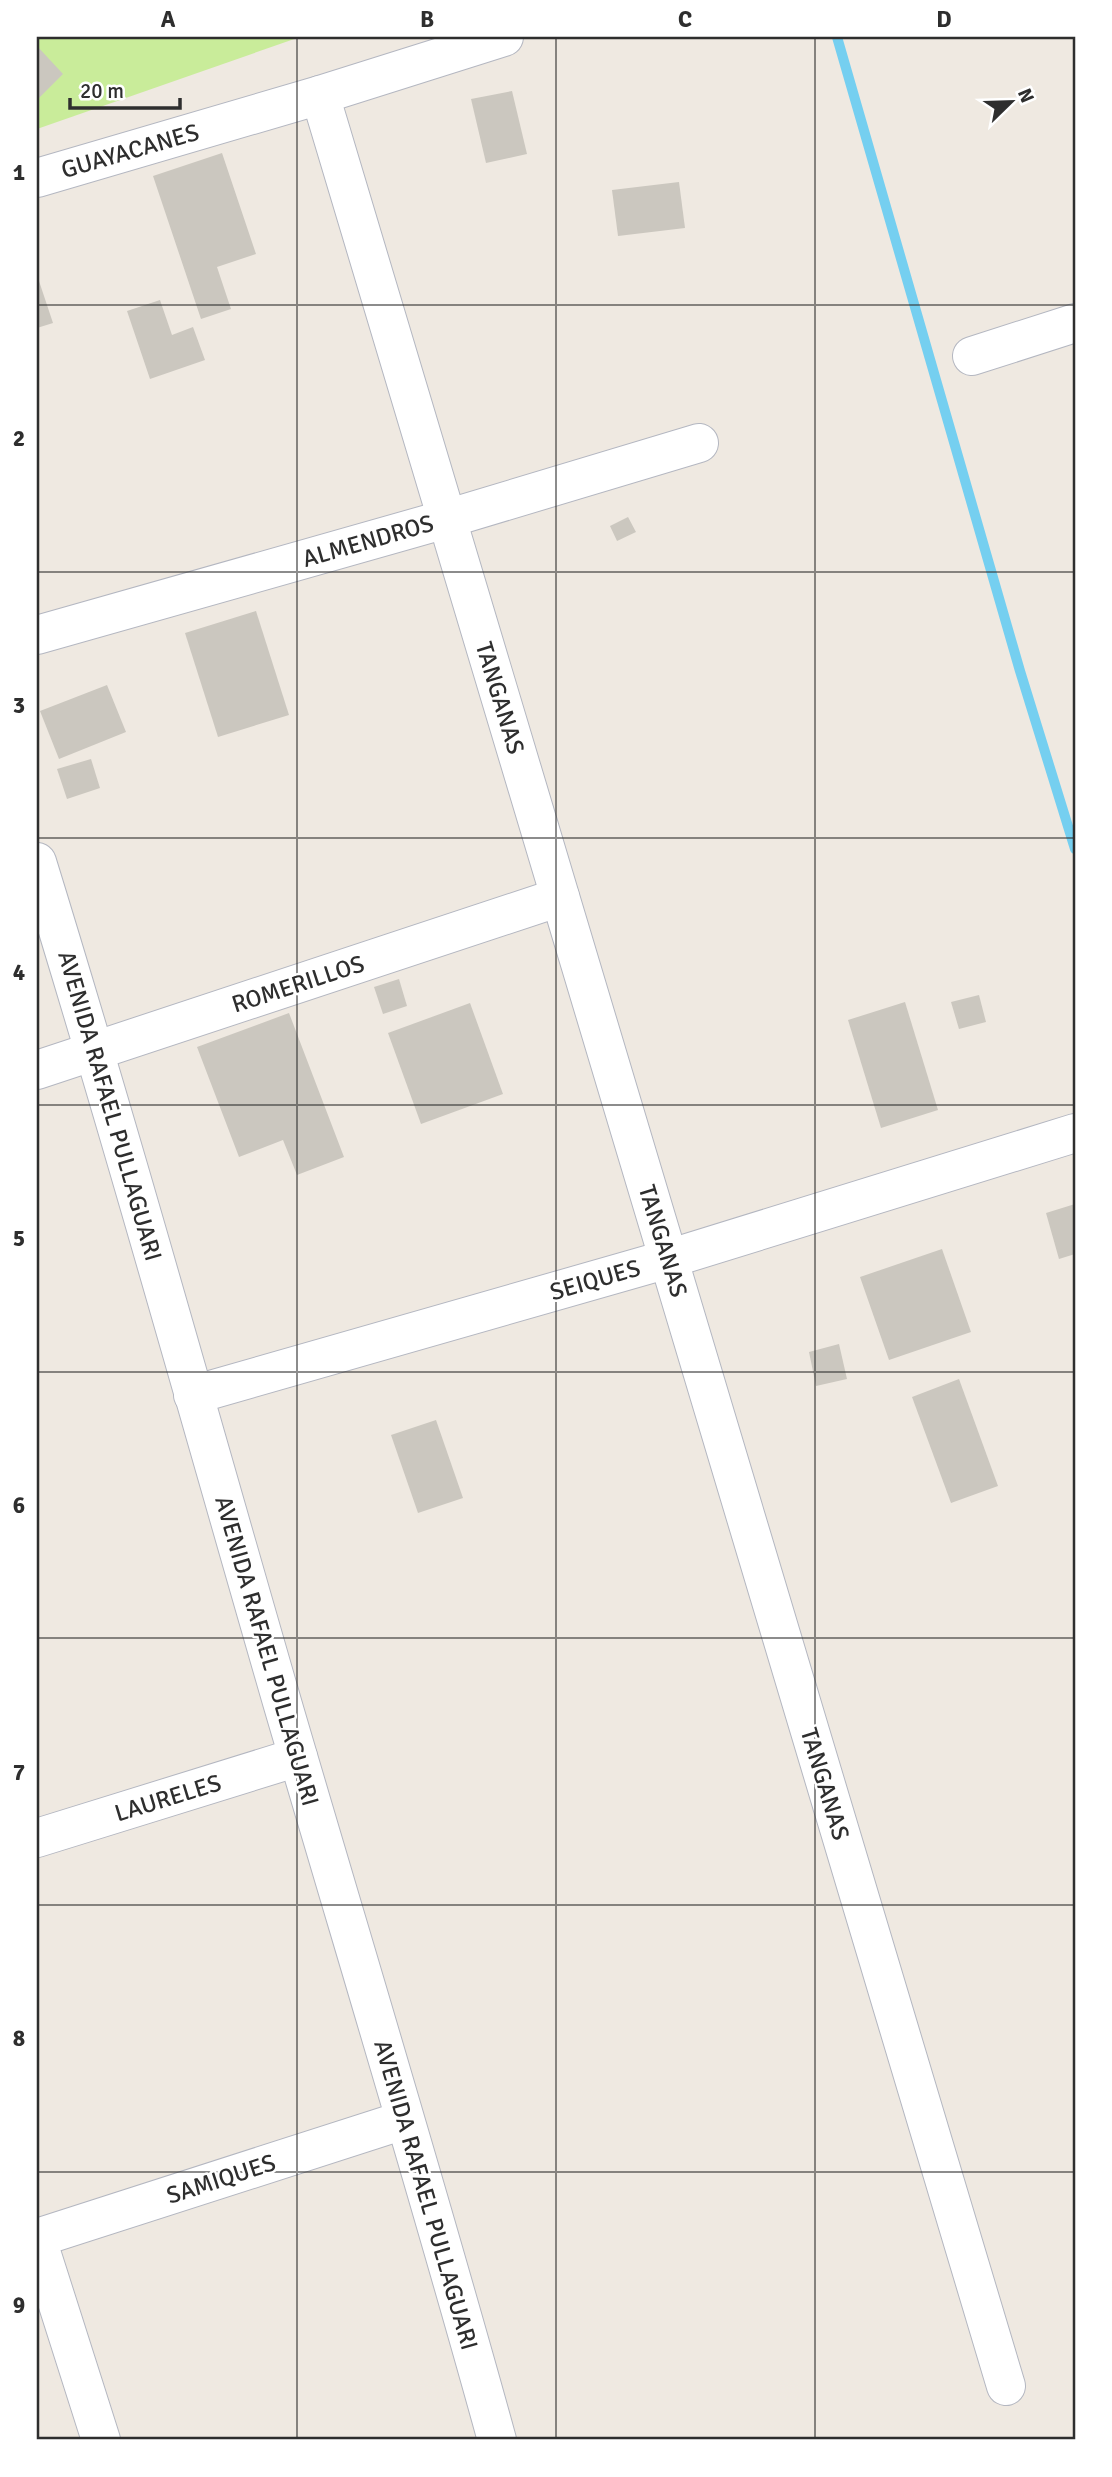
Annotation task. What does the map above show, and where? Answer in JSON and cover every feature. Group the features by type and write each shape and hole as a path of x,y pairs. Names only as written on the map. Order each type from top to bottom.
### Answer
{"street":[{"name":"GUAYACANES","path":"37,178 320,96 504,37"},
{"name":"TANGANAS","path":"320,96 1006,2386"},
{"path":"972,356 1075,323"},
{"name":"ALMENDROS","path":"37,635 446,519 699,443"},
{"name":"AVENIDA RAFAEL PULLAGUARI","path":"37,862 95,1051 497,2440"},
{"name":"ROMERILLOS","path":"37,1070 560,897"},
{"name":"SEIQUES","path":"193,1395 668,1259 1075,1133"},
{"name":"LAURELES","path":"37,1838 298,1757"},
{"name":"SAMIQUES","path":"37,2238 404,2120"},
{"path":"37,2238 101,2440"}],"green space":[{"path":"37,37 300,37 37,129"}],"building":[{"path":"37,46 63,74 37,100"},
{"path":"512,91 527,154 486,163 471,99"},
{"path":"222,153 256,254 217,267 231,309 201,319 153,176"},
{"path":"679,182 685,228 618,236 612,190"},
{"path":"37,275 53,323 37,328"},
{"path":"160,300 172,335 193,327 205,360 150,379 127,311"},
{"path":"628,517 636,532 617,541 610,526"},
{"path":"256,611 289,715 218,737 185,633"},
{"path":"107,685 126,732 59,759 40,711"},
{"path":"91,759 100,788 67,799 57,769"},
{"path":"399,979 407,1006 383,1014 374,987"},
{"path":"979,995 986,1022 959,1029 951,1002"},
{"path":"905,1002 938,1110 881,1128 848,1020"},
{"path":"470,1003 503,1094 421,1124 388,1033"},
{"path":"289,1013 344,1157 297,1175 283,1140 239,1157 197,1047"},
{"path":"1075,1204 1075,1254 1059,1259 1046,1213"},
{"path":"942,1249 971,1332 889,1360 860,1277"},
{"path":"839,1344 847,1379 816,1386 809,1352"},
{"path":"959,1379 998,1486 951,1503 912,1397"},
{"path":"436,1420 463,1498 418,1513 391,1435"}],"waterway":[{"path":"837,37 1020,671 1075,849"}]}
